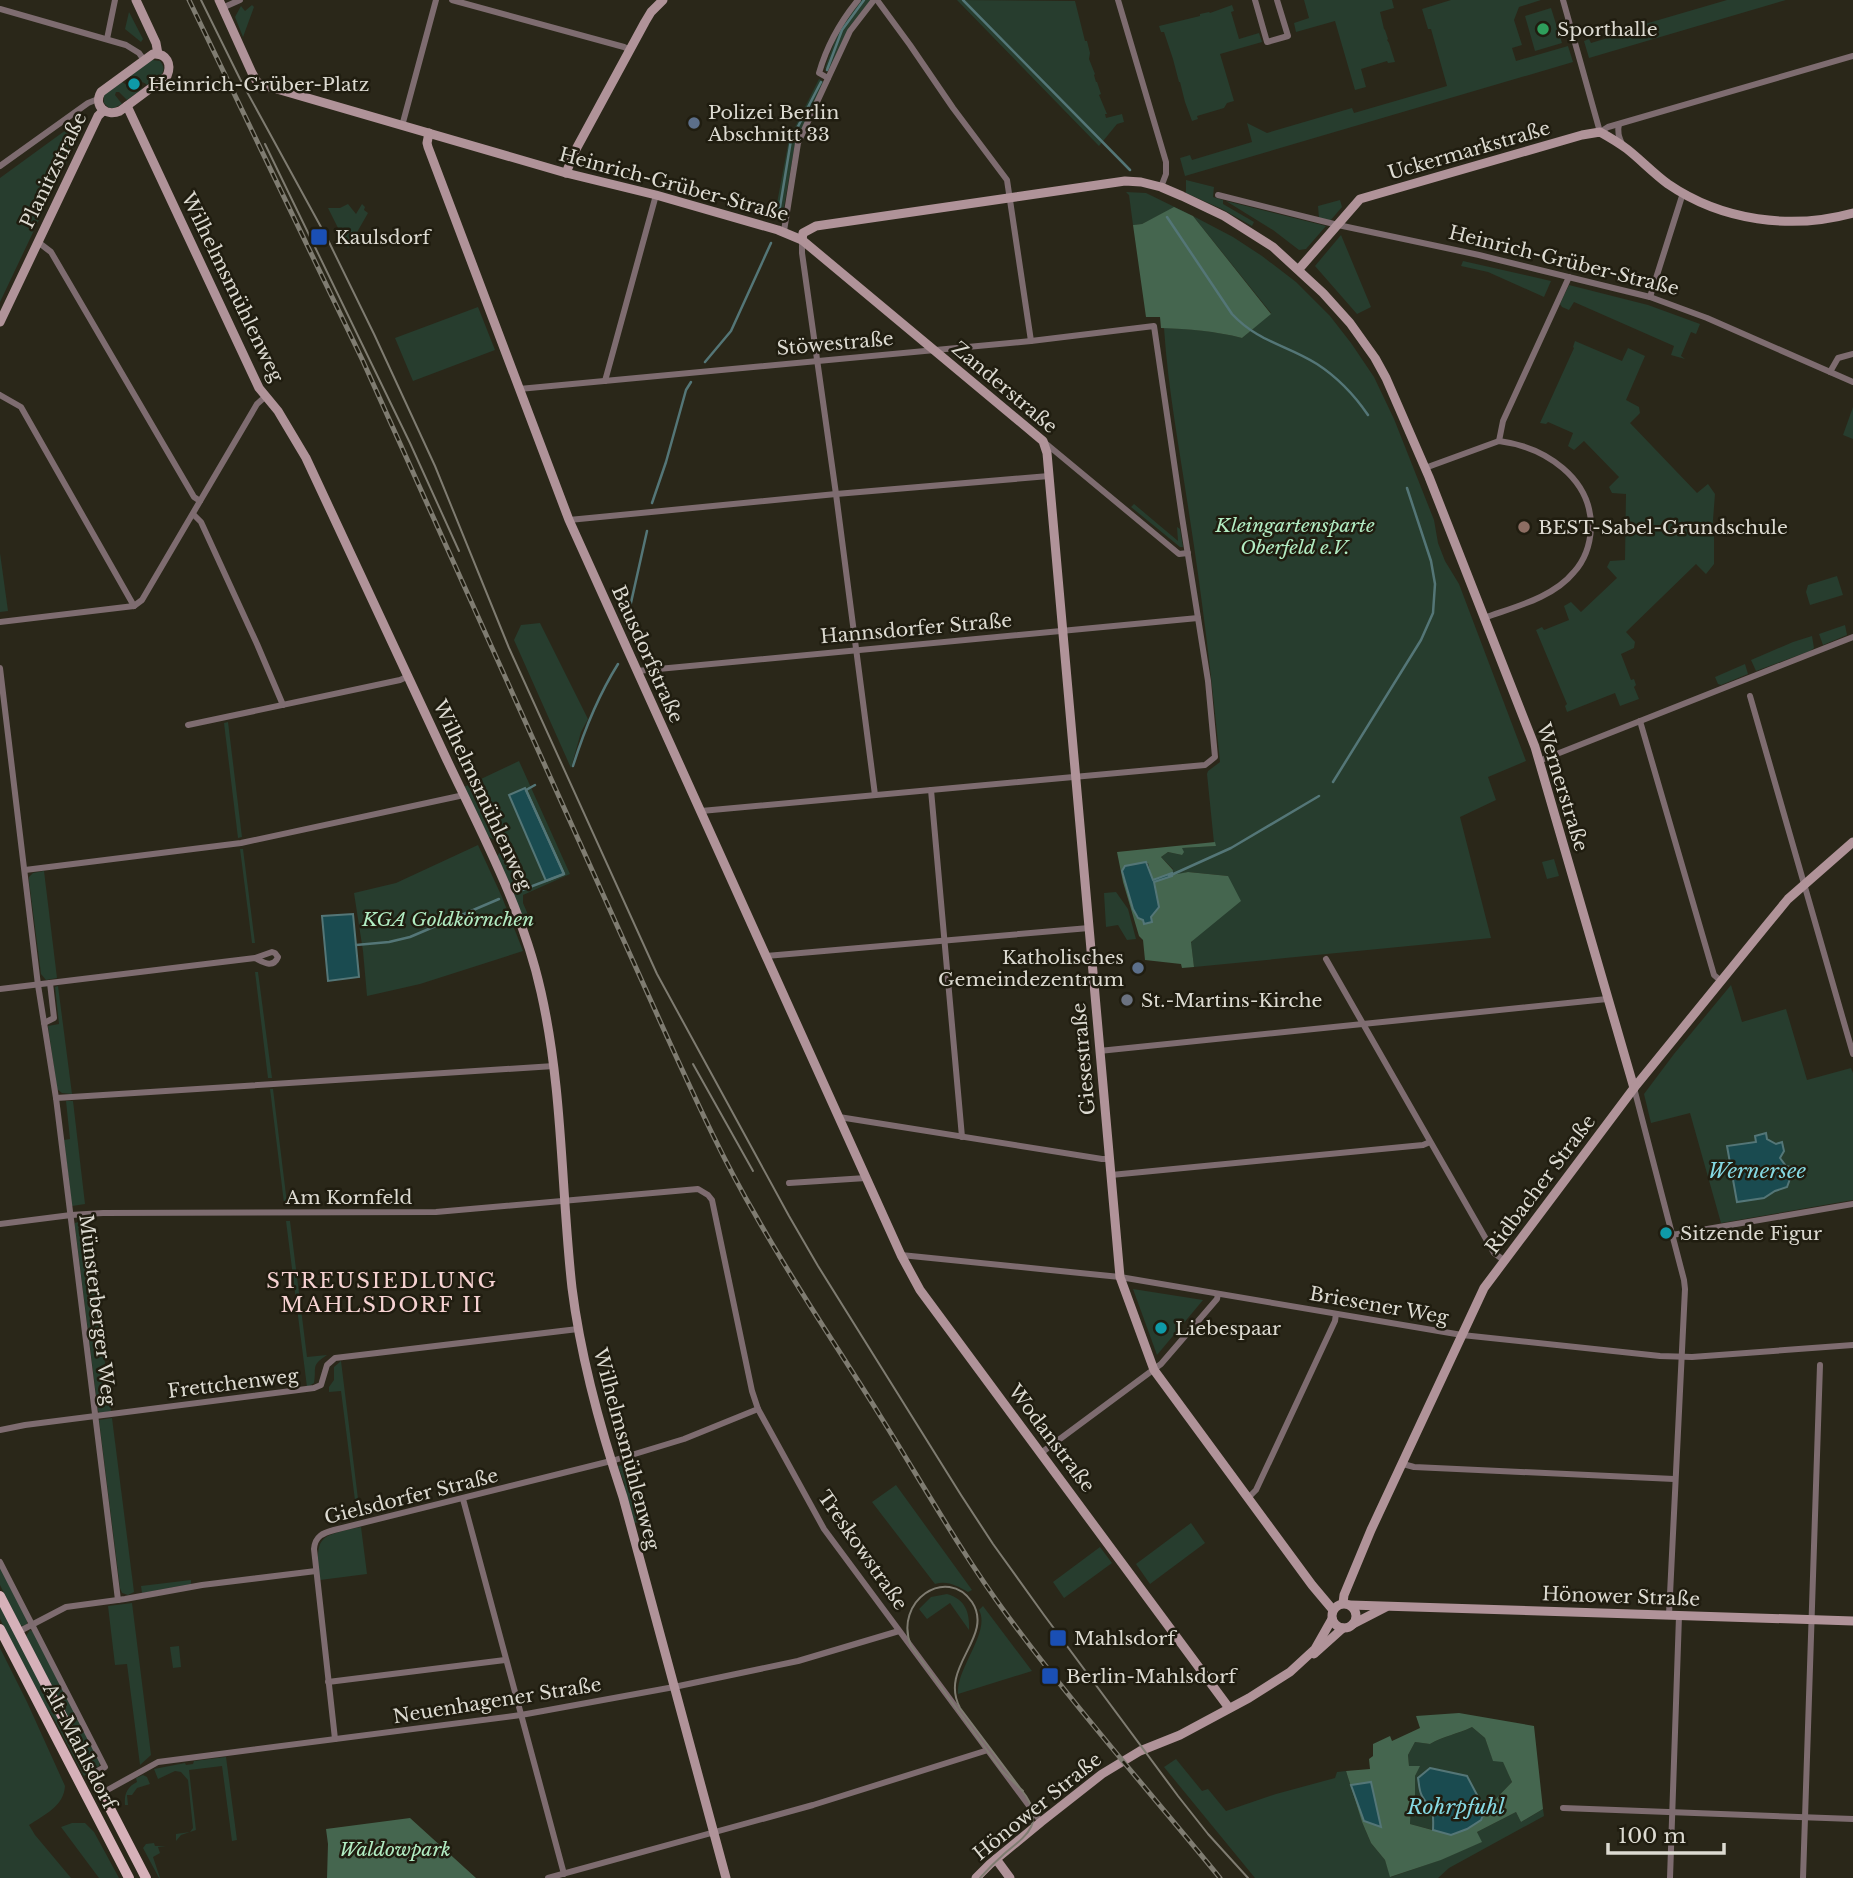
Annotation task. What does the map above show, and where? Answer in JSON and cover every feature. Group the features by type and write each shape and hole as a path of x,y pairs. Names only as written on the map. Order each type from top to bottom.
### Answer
{"main road":[{"name":"Alt-Mahlsdorf","path":"0,1596 146,1878"},
{"name":"Alt-Mahlsdorf","path":"0,1629 129,1878"}],"street":[{"path":"107,39 115,0"},
{"path":"136,0 156,43 158,54"},
{"path":"221,4 240,0"},
{"path":"402,126 436,0"},
{"path":"452,0 630,50"},
{"path":"566,173 575,151 651,12 663,0"},
{"path":"828,78 819,72 825,51 841,22 858,0"},
{"path":"784,231 798,142 850,31 875,0 911,45 953,108 1007,180 1031,341"},
{"path":"1118,0 1166,162 1166,173 1161,187"},
{"path":"1255,0 1267,42 1288,36 1277,0"},
{"path":"1563,0 1600,132 1623,146 1662,179 1683,193 1718,209 1763,220 1815,220 1853,213"},
{"name":"Heinrich-Grüber-Straße","path":"221,4 257,82 566,173 784,231 802,240 803,233 816,226 1125,181 1161,187 1196,202 1251,232 1299,269"},
{"path":"0,9 107,39 135,51 144,60"},
{"path":"0,166 88,103 98,99 101,92 153,54 164,56 168,62 170,70 167,76 116,113 103,111 98,99"},
{"name":"Uckermarkstraße","path":"1338,225 1360,200 1853,56"},
{"name":"Wilhelmsmühlenweg","path":"127,106 259,388 278,411 306,458 501,875 525,936 541,991 554,1066 572,1289 592,1399 623,1497 726,1878"},
{"name":"Planitzstraße","path":"0,322 98,116 103,111"},
{"path":"1619,124 1619,137 1623,146"},
{"name":"Bausdorfstraße","path":"429,134 428,147 569,520 866,1178"},
{"path":"1650,297 1683,193"},
{"path":"605,381 656,195"},
{"name":"Heinrich-Grüber-Straße","path":"1218,195 1650,297 1707,318 1853,382"},
{"path":"1299,269 1338,225"},
{"path":"802,240 876,795"},
{"name":"Zanderstraße","path":"802,240 1179,554 1188,553"},
{"path":"38,242 51,251 194,497 200,502"},
{"name":"Wernerstraße","path":"1299,269 1350,323 1375,358 1400,408 1539,761 1634,1088 1685,1289 1675,1479 1670,1878"},
{"path":"1499,440 1504,417 1569,277"},
{"name":"Stöwestraße","path":"519,389 1031,341 1154,326 1188,553"},
{"path":"1830,372 1838,358 1853,354"},
{"path":"0,395 21,407 134,606"},
{"path":"0,622 134,606 147,592 257,404 266,396"},
{"path":"1425,468 1499,440 1537,453 1564,468 1579,485 1588,502 1590,541 1584,559 1573,574 1542,596 1484,618"},
{"name":"Giesestraße","path":"1043,441 1047,453 1120,1278 1154,1370 1332,1615"},
{"path":"569,520 1049,476"},
{"path":"193,514 200,519 283,705"},
{"path":"701,811 1205,765 1215,757 1208,681 1188,553"},
{"name":"Hannsdorfer Straße","path":"637,671 1198,618"},
{"path":"1539,761 1853,637"},
{"name":"Münsterberger Weg","path":"0,668 38,985 56,1098 118,1600"},
{"path":"188,725 409,676"},
{"path":"1750,696 1853,1054"},
{"path":"1640,721 1714,975 1721,981"},
{"path":"931,790 962,1137"},
{"path":"25,870 241,843 464,795"},
{"name":"Ridbacher Straße","path":"1347,1604 1344,1595 1371,1530 1485,1288 1634,1088 1788,899 1853,842"},
{"path":"766,956 1089,928"},
{"path":"0,989 255,958"},
{"path":"1326,959 1494,1253 1504,1261"},
{"name":"Münsterberger Weg","path":"44,1023 54,1018 50,983"},
{"path":"1099,1051 1608,999"},
{"path":"56,1098 554,1066"},
{"path":"839,1117 1109,1159"},
{"path":"1111,1175 1423,1145 1430,1142"},
{"path":"789,1183 866,1178"},
{"name":"Wodanstraße","path":"866,1178 919,1290 1229,1708"},
{"name":"Am Kornfeld","path":"0,1224 103,1213 422,1213 698,1189"},
{"name":"Treskowstraße","path":"698,1189 712,1200 758,1409 824,1529 1041,1822"},
{"path":"1672,1235 1853,1204"},
{"name":"Briesener Weg","path":"901,1255 1120,1278 1462,1335 1681,1357 1853,1345"},
{"path":"1041,1453 1161,1364 1217,1299 1218,1294"},
{"path":"1248,1498 1256,1490 1336,1314"},
{"name":"Frettchenweg","path":"0,1430 314,1388 321,1385 327,1365 335,1358 578,1329"},
{"path":"1803,1878 1820,1365"},
{"name":"Gielsdorfer Straße","path":"316,1571 314,1542 324,1533 611,1461 684,1438 758,1409"},
{"path":"1403,1464 1414,1468 1675,1479"},
{"path":"463,1499 564,1874"},
{"name":"Alt-Mahlsdorf","path":"0,1562 105,1767 92,1774"},
{"path":"18,1632 65,1607 202,1585 316,1571 335,1739"},
{"path":"1339,1604 1347,1604 1355,1610 1353,1623 1343,1628 1336,1626 1332,1615 1339,1604"},
{"name":"Hönower Straße","path":"1347,1604 1853,1621"},
{"name":"Hönower Straße","path":"1353,1623 1388,1606"},
{"name":"Hönower Straße","path":"1304,1661 1315,1648 1332,1615"},
{"name":"Hönower Straße","path":"976,1878 1093,1781 1132,1755 1180,1735 1270,1686 1321,1650 1343,1628"},
{"name":"Neuenhagener Straße","path":"102,1793 158,1762 521,1716 798,1661 900,1631"},
{"path":"328,1682 505,1660"},
{"path":"548,1878 849,1794 988,1750"},
{"path":"1563,1808 1853,1819"},
{"path":"996,1859 1010,1878"}],"green space":[{"path":"861,0 871,0 849,27 829,70 825,68 838,32"},
{"path":"957,0 1075,1 1106,118 1122,114 1124,122 1117,124 1099,146"},
{"path":"1304,0 1392,0 1394,8 1380,12 1395,62 1387,61 1361,69 1366,87 1355,90 1335,21 1296,32 1294,23 1309,18"},
{"path":"1451,0 1541,0 1519,7 1514,20 1522,45 1512,48 1516,61 1568,46 1573,62 1185,176 1180,158 1190,155 1192,160 1252,142 1247,123 1267,133 1352,108 1354,113 1447,86 1431,29 1428,29 1422,9"},
{"path":"1727,0 1786,0 1589,58 1584,41 1589,39 1591,43 1614,36 1614,33"},
{"path":"252,5 254,7 243,37 235,17 241,6 245,11"},
{"path":"1232,5 1234,11 1231,12 1239,39 1259,33 1262,42 1220,54 1234,101 1227,103 1224,108 1197,116 1198,119 1192,121 1164,32 1161,32 1159,26"},
{"name":"Sporthalle","path":"1551,8 1562,43 1535,51 1525,16"},
{"path":"129,12 143,39 141,42 125,29"},
{"path":"152,60 160,61 163,65 163,72 158,78 147,85 127,78"},
{"path":"819,79 824,82 795,144 782,219 774,219 789,139"},
{"path":"122,82 142,89 127,100 116,92 115,95 122,104 109,108 104,103 104,95"},
{"path":"81,119 85,123 0,302 0,178"},
{"path":"1186,180 1214,187 1213,197 1223,200 1223,204 1254,222 1252,226 1186,193"},
{"path":"1126,192 1146,193 1191,215 1174,208 1142,224 1133,225 1129,195"},
{"path":"1340,200 1342,207 1330,221 1319,218 1318,206"},
{"path":"1226,201 1326,226 1306,249 1299,250 1273,230"},
{"path":"348,204 356,214 362,204 368,213 348,248 328,208 340,208"},
{"path":"1174,207 1193,216 1271,314 1242,338 1161,328 1160,317 1146,317 1133,225 1142,224"},
{"name":"Kleingartensparte Oberfeld e.V.","path":"1193,216 1262,256 1296,282 1330,316 1374,377 1394,419 1434,520 1438,543 1459,584 1526,761 1488,777 1496,800 1460,817 1491,938 1194,967 1191,943 1228,876 1188,872 1172,876 1173,869 1161,857 1168,852 1182,855 1182,848 1216,846 1207,774 1220,762 1194,544 1171,398 1164,328 1242,338 1271,313"},
{"path":"1341,235 1371,307 1357,314 1315,266"},
{"path":"1463,261 1551,281 1544,297 1488,272 1461,266"},
{"path":"1569,285 1648,305 1700,324 1696,334 1691,332 1681,356 1685,359 1671,355 1674,346 1574,302 1569,310 1562,307 1560,304"},
{"path":"478,307 495,350 413,381 395,338"},
{"path":"1575,341 1622,361 1628,348 1645,356 1626,400 1639,407 1640,413 1630,423 1697,493 1708,484 1715,494 1712,533 1714,564 1706,574 1696,564 1626,632 1635,642 1634,648 1621,654 1631,680 1634,679 1639,699 1620,706 1615,693 1567,712 1567,704 1536,630 1542,627 1544,630 1569,620 1564,606 1571,602 1581,612 1617,578 1607,567 1610,561 1625,560 1626,494 1612,493 1609,487 1619,477 1584,441 1574,450 1568,446 1573,433 1548,422 1540,423"},
{"path":"1853,407 1853,439 1843,435"},
{"path":"1134,504 1178,541 1177,527 1180,529 1183,547 1131,507"},
{"path":"0,553 8,611 0,612"},
{"path":"1837,576 1843,595 1810,605 1806,592 1808,585"},
{"path":"540,623 588,719 581,732 571,768 514,640 521,625"},
{"path":"1845,625 1847,635 1823,645 1819,634"},
{"path":"1812,636 1814,648 1810,651 1756,671 1751,660"},
{"path":"1745,664 1748,674 1718,684 1715,677"},
{"path":"228,722 242,837 238,838 224,723"},
{"path":"519,761 570,874 523,895 523,903 529,917 522,916 497,856 502,850 497,841 487,836 464,787","holes":["525,788 547,881 509,796"]},
{"path":"1215,842 1216,846 1182,848 1182,855 1168,852 1161,857 1173,870 1172,875 1188,872 1228,876 1241,901 1191,942 1194,967 1182,968 1181,964 1145,960 1143,940 1139,936 1123,882 1117,852","holes":["1148,863 1159,907 1151,917 1152,921 1138,918 1133,909 1123,869"]},
{"name":"KGA Goldkörnchen","path":"478,845 523,951 420,984 367,996 354,893 396,883"},
{"path":"240,849 243,849 255,943 252,943"},
{"path":"1554,859 1559,876 1547,879 1542,862"},
{"path":"44,871 57,978 46,980 41,974 29,881 33,873"},
{"path":"1116,892 1128,909 1136,939 1127,940 1118,925 1106,927 1104,893"},
{"path":"255,972 258,972 272,1078 268,1078"},
{"path":"1731,985 1742,1022 1786,1009 1807,1080 1851,1068 1853,1073 1853,1200 1721,1223 1690,1113 1651,1123 1644,1094","holes":["1766,1134 1767,1139 1776,1144 1782,1142 1780,1157 1786,1166 1793,1168 1787,1187 1764,1198 1756,1141"]},
{"path":"58,986 72,1094 62,1093 57,1089 48,1026 59,1024 55,987"},
{"path":"270,1089 273,1089 287,1203 284,1203"},
{"path":"66,1101 73,1101 85,1204 72,1206 64,1140 70,1139"},
{"path":"87,1219 111,1411 100,1413 75,1227 75,1223"},
{"path":"286,1221 290,1221 307,1357 327,1355 316,1364 314,1383 307,1387"},
{"path":"1133,1289 1203,1300 1157,1355"},
{"path":"341,1361 360,1515 357,1516 341,1391 329,1392 334,1380 334,1367"},
{"path":"112,1418 134,1592 128,1595 122,1593 120,1588 99,1420"},
{"path":"638,1462 624,1467 639,1522 634,1523 618,1466"},
{"path":"896,1485 972,1590 968,1592 948,1583 935,1584 872,1502"},
{"path":"1191,1523 1205,1543 1150,1584 1136,1564"},
{"path":"361,1527 367,1574 320,1580 318,1554 322,1540 336,1533"},
{"path":"1100,1547 1112,1563 1064,1598 1053,1582"},
{"path":"0,1566 27,1619 27,1624 23,1626 20,1625 0,1585"},
{"path":"191,1580 191,1584 142,1593 141,1586"},
{"path":"947,1594 958,1599 965,1607 969,1617 969,1630 950,1603 927,1619 919,1609 931,1597"},
{"path":"132,1603 151,1755 140,1765 127,1664 115,1665 108,1606"},
{"path":"0,1605 87,1774 84,1776 0,1619"},
{"path":"983,1606 1032,1671 958,1694 962,1673 981,1629 979,1610"},
{"path":"30,1630 34,1632 100,1761 99,1766 94,1769 26,1636"},
{"path":"179,1646 181,1667 173,1668 170,1647"},
{"path":"0,1648 65,1786 57,1804 29,1825 71,1878 0,1878"},
{"path":"1459,1713 1534,1726 1543,1809 1521,1822 1516,1812 1477,1832 1482,1842 1441,1860 1390,1877 1385,1860 1371,1843 1362,1822 1346,1771 1370,1769 1369,1759 1373,1756 1373,1744 1390,1736 1392,1741 1420,1728 1416,1716","holes":["1472,1727 1485,1738 1493,1761 1503,1762 1512,1782 1485,1810 1481,1820 1451,1835 1410,1824 1415,1776 1420,1766 1409,1766 1408,1755 1415,1742 1430,1744"]},
{"path":"1472,1727 1485,1738 1493,1760 1503,1761 1512,1782 1485,1810 1467,1776 1418,1778 1422,1796 1433,1814 1433,1830 1410,1824 1415,1776 1419,1767 1409,1766 1408,1755 1415,1742 1430,1744"},
{"path":"226,1757 237,1840 232,1841 222,1766 189,1770 196,1830 190,1832 193,1828 188,1780 181,1772 175,1771 158,1779 154,1769 193,1764 194,1761"},
{"path":"1176,1759 1202,1791 1208,1789 1226,1811 1335,1778 1337,1772 1346,1771 1362,1822 1371,1843 1385,1860 1391,1877 1481,1842 1477,1832 1516,1812 1521,1822 1543,1809 1544,1816 1449,1868 1438,1878 1255,1878 1164,1767"},
{"path":"143,1775 150,1784 137,1788 132,1795 127,1795 128,1805 125,1805 127,1791 137,1782 136,1778"},
{"name":"Waldowpark","path":"410,1818 476,1878 327,1878 326,1829"},
{"path":"72,1823 85,1823 94,1832 119,1878 99,1878 61,1827"},
{"path":"154,1843 155,1846 166,1846 158,1847 160,1853 153,1857 160,1878 143,1848 146,1844"}],"water":[{"path":"525,788 564,874 546,881 509,795"},
{"path":"1146,862 1153,880 1172,873 1172,876 1154,882 1159,907 1151,917 1152,922 1144,924 1133,909 1122,871 1125,866"},
{"path":"353,914 359,977 328,981 322,916"},
{"name":"Wernersee","path":"1766,1133 1767,1139 1776,1144 1782,1142 1784,1151 1780,1158 1786,1166 1794,1168 1787,1187 1764,1198 1737,1202 1727,1146 1756,1142 1755,1136"},
{"name":"Rohrpfuhl","path":"1430,1768 1467,1776 1485,1810 1481,1820 1451,1835 1433,1830 1433,1814 1421,1794 1418,1778"},
{"path":"1371,1782 1381,1827 1364,1821 1351,1785"}],"waterway":[{"path":"827,70 842,30 864,0"},
{"path":"963,0 1130,170"},
{"path":"778,219 791,140 821,82"},
{"path":"1167,217 1232,314 1252,331 1324,369 1345,387 1368,415"},
{"path":"705,362 731,331 771,243"},
{"path":"652,503 686,390 691,382"},
{"path":"1333,782 1421,640 1433,613 1435,584 1431,561 1407,488"},
{"path":"626,625 647,531"},
{"path":"573,766 592,714 618,664"},
{"path":"522,890 564,874 526,790 535,785"},
{"path":"1169,876 1231,848 1319,796"},
{"path":"356,945 410,937 499,899"}],"tram line":[{"path":"201,0 240,79 327,238 374,334 435,466 509,648 657,974 789,1216 993,1544 1178,1796 1248,1878"},
{"path":"265,144 410,443 459,551"},
{"path":"693,1064 753,1171"},
{"path":"980,1878 1025,1836 1033,1823 1033,1815 1026,1796 960,1708 955,1693 960,1666 977,1628 977,1615 972,1602 961,1591 949,1587 925,1593 909,1615 907,1630 911,1646 1002,1771 1023,1791"}],"railway":[{"path":"189,0 362,359 669,1041 710,1130 744,1195 801,1291 990,1591 1059,1682 1220,1878"}],"place":[{"name":"Sporthalle","path":"1543,29"},
{"name":"Heinrich-Grüber-Platz","path":"134,84"},
{"name":"Polizei Berlin Abschnitt 33","path":"694,123"},
{"name":"Kaulsdorf","path":"319,237"},
{"name":"BEST-Sabel-Grundschule","path":"1524,527"},
{"name":"Katholisches Gemeindezentrum","path":"1138,968"},
{"name":"St.-Martins-Kirche","path":"1127,1000"},
{"name":"Sitzende Figur","path":"1666,1233"},
{"name":"Liebespaar","path":"1161,1328"},
{"name":"Mahlsdorf","path":"1058,1638"},
{"name":"Berlin-Mahlsdorf","path":"1050,1676"}],"district":[{"name":"STREUSIEDLUNG MAHLSDORF II","path":"382,1293"}]}
